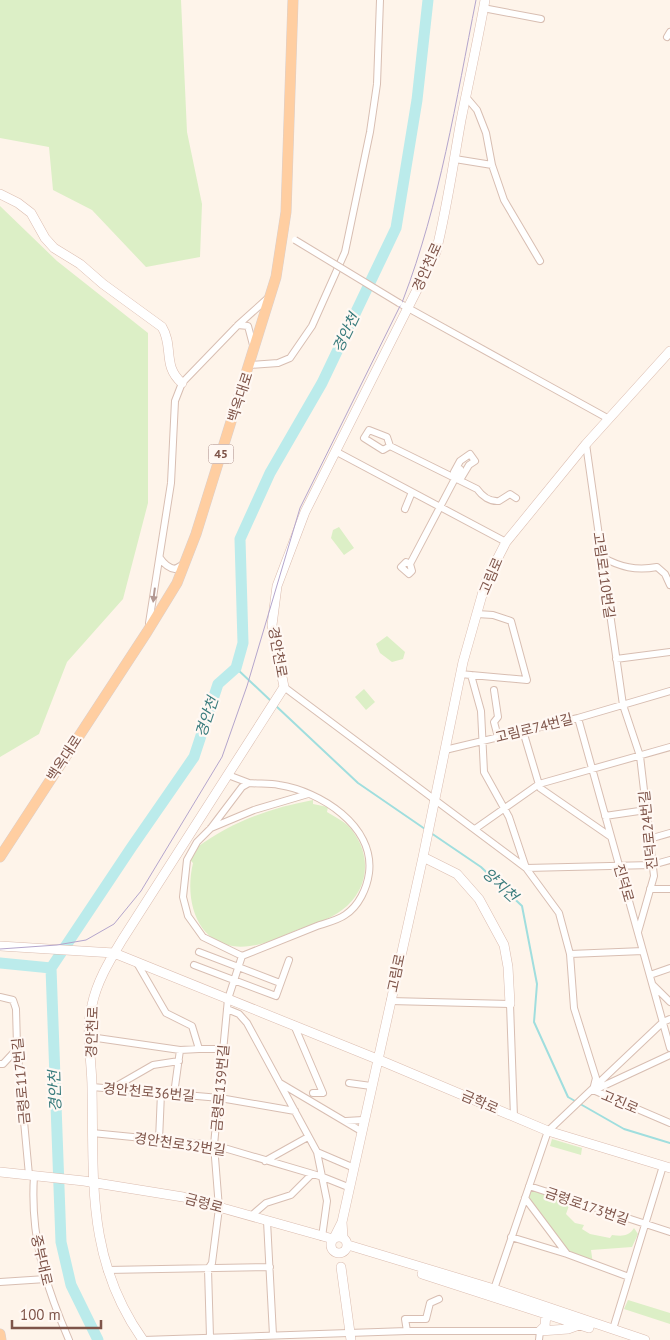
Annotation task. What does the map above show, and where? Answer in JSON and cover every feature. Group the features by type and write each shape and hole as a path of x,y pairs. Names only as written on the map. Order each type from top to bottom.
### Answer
{"main road":[{"name":"백옥대로","path":"1,853 147,632 177,583 185,562 250,365 271,295 283,237 286,212 293,0"},
{"name":"경안천로","path":"143,1340 121,1305 107,1270 88,1181 92,1133 90,1037 92,1005 110,953 283,689 272,626 278,586 305,512 436,252 447,211 484,4"},
{"path":"0,194 32,213 45,238 54,248 80,264 103,284 162,327 167,338 170,367 175,378 182,383"},
{"name":"고림로","path":"350,1337 339,1245 348,1187 423,857 460,674 486,581 506,542 586,444 670,351"},
{"path":"423,857 457,874 479,898 504,945 510,1004"},
{"name":"금학로","path":"0,946 110,953 294,1025 514,1117 666,1167"},
{"path":"0,1172 32,1175"},
{"name":"금령로","path":"32,1175 88,1181 183,1197 322,1237 339,1245 492,1293"},
{"path":"492,1293 546,1314 626,1340"},
{"path":"492,1293 645,1340"},
{"path":"539,1335 545,1326 546,1314"},
{"path":"539,1335 579,1325"},
{"path":"0,1334 1,1340"}],"street":[{"path":"250,365 278,363 290,358 312,326 345,252 378,84 380,0"},
{"path":"484,4 541,19"},
{"path":"466,97 477,110 486,133 492,165 508,207 540,261"},
{"path":"455,159 492,165"},
{"path":"283,237 295,240 399,302 609,419"},
{"path":"147,632 171,483 175,401 182,383 238,325 271,295"},
{"path":"238,325 243,324 250,329 253,354"},
{"name":"고림로110번길","path":"586,444 623,705"},
{"path":"390,446 456,478 492,500 499,501 510,494 516,498"},
{"path":"335,451 506,542"},
{"path":"410,564 460,469"},
{"path":"405,508 412,492"},
{"path":"602,557 617,565 641,570 657,567 667,575 670,585"},
{"path":"160,558 165,566 171,569 180,568 185,562"},
{"path":"400,562 406,562 410,564 414,573 409,574 404,572 400,562"},
{"path":"460,674 527,680 511,620 493,614 476,614"},
{"path":"616,659 670,652"},
{"path":"471,675 481,711 484,772 505,810 526,868"},
{"path":"283,689 526,868 559,913 570,954 574,1008 596,1078 591,1092"},
{"path":"494,690 498,717 494,722 498,737"},
{"name":"고림로74번길","path":"445,750 578,718 670,691"},
{"path":"623,705 640,756"},
{"name":"진덕로","path":"578,718 670,1048"},
{"path":"523,731 540,788 611,837"},
{"path":"475,829 505,810 539,784 670,748"},
{"name":"진덕로24번길","path":"638,932 654,876 640,756"},
{"path":"228,775 249,783 280,785 308,794 333,808 352,822 361,834 370,864 368,884 358,902 345,915 242,956 203,937 188,916 183,897 187,860 197,842 211,828 242,787 249,783"},
{"path":"211,828 254,810 308,794"},
{"path":"606,816 646,810"},
{"path":"649,839 670,833"},
{"path":"526,868 652,865 670,860"},
{"path":"650,889 670,889"},
{"path":"570,954 643,951"},
{"path":"199,952 280,983"},
{"name":"금령로139번길","path":"210,1337 208,1269 212,1263 219,1208 214,1145 228,999 240,967 242,956"},
{"path":"194,965 276,996 289,960"},
{"path":"137,963 166,1012 192,1026 199,1049"},
{"path":"650,975 670,968"},
{"path":"652,983 670,1002"},
{"name":"금령로117번길","path":"0,997 13,1000 16,1009 18,1050 32,1175"},
{"name":"고림로","path":"390,1001 510,1004"},
{"path":"510,1004 514,1117"},
{"path":"227,1009 239,1014 247,1023 317,1152 327,1201 322,1237"},
{"path":"551,1128 663,1022 670,1019"},
{"path":"294,1025 323,1093 313,1093"},
{"path":"90,1037 180,1050 223,1049"},
{"path":"0,1064 3,1064 18,1050"},
{"path":"174,1094 180,1050"},
{"name":"고진로","path":"591,1092 670,1055"},
{"path":"112,1089 153,1064 179,1062"},
{"path":"280,1082 361,1131"},
{"path":"349,1083 371,1086"},
{"name":"경안천로36번길","path":"92,1087 220,1098 295,1111"},
{"name":"고진로","path":"591,1092 670,1123"},
{"path":"159,1140 161,1093"},
{"path":"346,1121 363,1120"},
{"name":"금령로173번길","path":"492,1293 551,1128"},
{"name":"경안천로32번길","path":"92,1133 214,1145 323,1177 348,1187"},
{"path":"264,1160 308,1137"},
{"path":"317,1152 352,1167"},
{"path":"613,1330 645,1225 666,1167"},
{"path":"252,1216 266,1202 291,1195 312,1174"},
{"name":"중부대로","path":"32,1175 32,1202 36,1245 51,1298 69,1340"},
{"name":"금령로173번길","path":"529,1186 670,1232"},
{"name":"금령로173번길","path":"525,1198 566,1254"},
{"path":"267,1221 273,1336"},
{"path":"511,1237 566,1254 629,1277"},
{"path":"107,1270 270,1267"},
{"path":"0,1282 46,1279"},
{"path":"407,1331 405,1319 426,1319 430,1303 439,1299"},
{"path":"143,1340 273,1336 350,1337 407,1331 539,1335"}],"green space":[{"path":"0,0 181,0 187,132 202,204 200,257 146,267 92,210 53,190 49,147 0,138"},
{"path":"0,206 57,261 148,333 148,503 123,599 67,662 39,734 0,757"},
{"path":"339,527 354,548 344,555 331,538 333,530"},
{"path":"387,636 405,652 403,659 392,662 380,653 376,644"},
{"path":"364,689 375,702 366,710 355,697"},
{"path":"313,800 313,804 328,807 327,812 349,826 360,843 365,863 364,874 362,884 351,902 342,910 326,919 274,940 256,945 233,946 219,942 207,934 193,910 191,895 193,863 190,860 197,850 196,848 237,823 282,807"},
{"path":"552,1139 582,1148 581,1155 550,1146"},
{"path":"529,1186 571,1200 566,1214 575,1223 584,1225 582,1229 590,1234 610,1238 612,1235 622,1236 627,1234 634,1228 638,1234 632,1247 591,1250 593,1264 567,1254 525,1198"},
{"path":"628,1300 670,1313 670,1324 624,1309"}],"waterway":[{"name":"경안천","path":"98,1340 71,1285 61,1242 51,968 194,757 218,684 236,668 243,643 240,539 270,473 322,383 396,228 417,100 428,0"},
{"name":"양지천","path":"236,668 271,701"},
{"name":"양지천","path":"276,706 358,783 425,829"},
{"name":"양지천","path":"431,833 481,867 522,906 537,984 534,1022 568,1097 624,1129 670,1143"},
{"path":"0,963 51,968"}],"tram line":[{"path":"0,949 57,945 86,940 114,924 141,891 222,757 247,686 300,508 403,300 416,263 446,152 476,0"}]}
